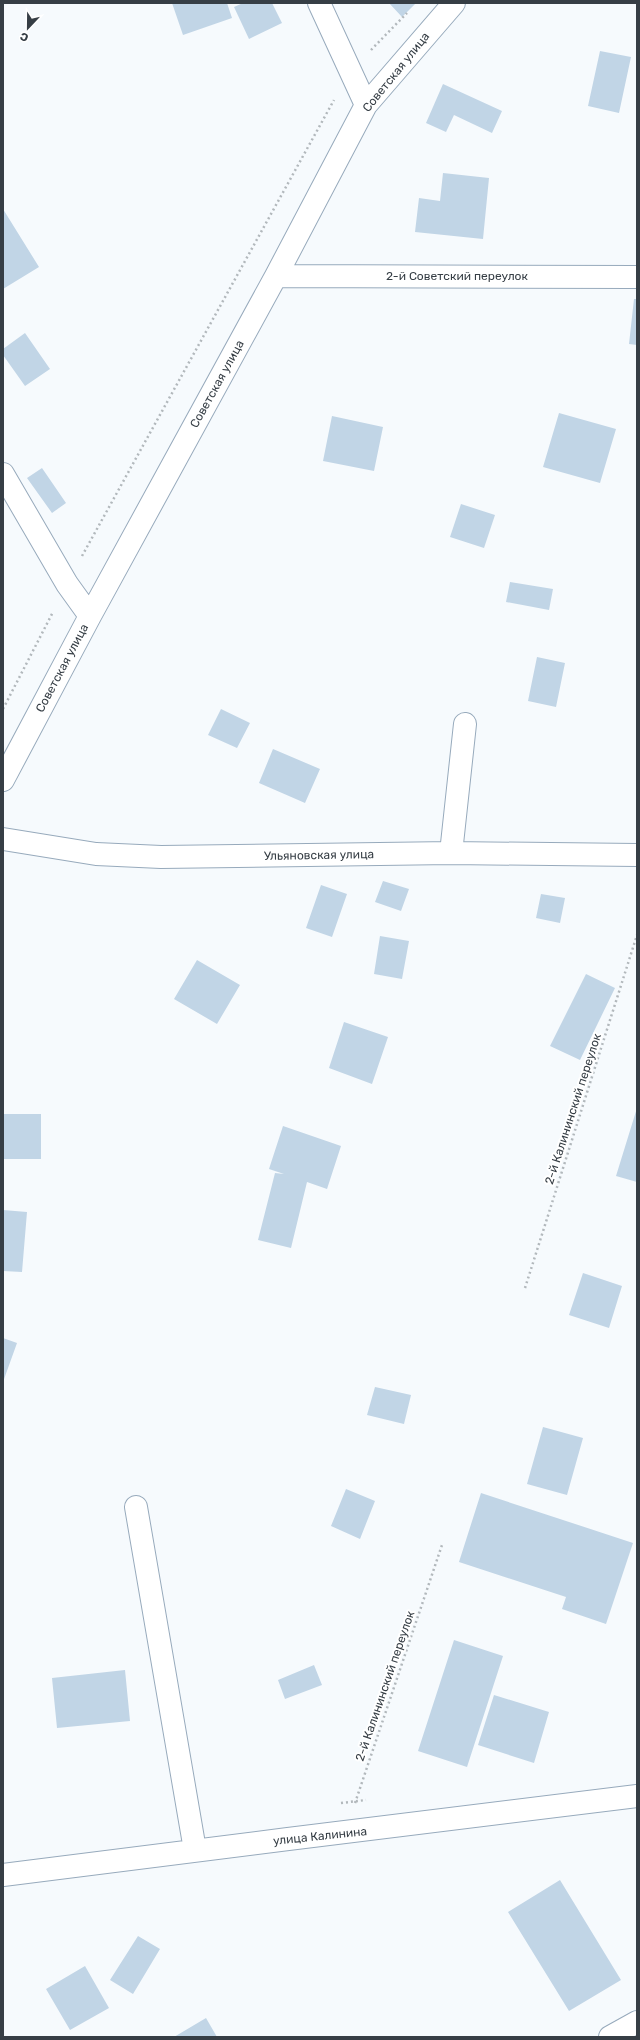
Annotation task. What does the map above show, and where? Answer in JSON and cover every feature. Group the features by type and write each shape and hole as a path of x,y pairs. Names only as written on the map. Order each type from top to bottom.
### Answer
{"street":[{"path":"319,3 349,72 366,105"},
{"name":"Советская улица","path":"3,780 90,616 276,276 366,105 454,3"},
{"name":"2-й Советский переулок","path":"276,276 637,277"},
{"path":"3,474 67,584 90,616"},
{"path":"451,853 465,724"},
{"name":"Ульяновская улица","path":"3,839 96,854 161,857 451,853 637,855"},
{"path":"136,1507 194,1850"},
{"name":"улица Калинина","path":"3,1875 637,1796"},
{"path":"610,2037 637,2022"}],"path":[{"path":"3,709 67,584 349,72 412,8"},
{"name":"2-й Калининский переулок","path":"526,1288 637,935"},
{"name":"2-й Калининский переулок","path":"349,1833 355,1801 442,1545"}],"building":[{"path":"172,3 227,3 232,18 183,35"},
{"path":"243,3 272,3 282,23 249,39 234,7"},
{"path":"389,3 416,3 402,17"},
{"path":"600,51 631,57 619,113 588,106"},
{"path":"443,84 502,111 492,133 454,115 446,132 426,123"},
{"path":"443,173 489,178 483,239 415,232 419,198 440,201"},
{"path":"3,209 39,267 3,289"},
{"path":"634,299 637,299 637,345 629,344"},
{"path":"25,333 50,369 25,386 3,355 3,349"},
{"path":"559,413 616,429 600,483 543,467"},
{"path":"332,416 383,427 374,471 323,461"},
{"path":"42,468 66,503 52,513 27,478"},
{"path":"461,504 495,515 484,548 450,537"},
{"path":"510,582 553,589 549,610 506,602"},
{"path":"537,657 565,663 556,707 528,701"},
{"path":"221,709 250,723 237,748 208,735"},
{"path":"273,749 320,769 305,803 259,783"},
{"path":"383,881 409,889 401,911 375,902"},
{"path":"321,885 347,894 332,937 306,928"},
{"path":"541,894 565,898 560,923 536,918"},
{"path":"380,936 409,941 402,979 374,974"},
{"path":"197,960 240,985 217,1024 174,999"},
{"path":"586,974 615,988 580,1060 550,1046"},
{"path":"344,1022 388,1037 372,1084 329,1068"},
{"path":"637,1108 637,1182 616,1176"},
{"path":"3,1114 41,1114 41,1159 3,1159"},
{"path":"283,1126 341,1146 327,1189 307,1182 291,1248 258,1240 275,1173 284,1174 269,1169"},
{"path":"3,1210 27,1212 22,1272 3,1271"},
{"path":"583,1273 622,1286 609,1328 569,1315"},
{"path":"3,1338 17,1343 3,1382"},
{"path":"375,1387 411,1395 404,1424 367,1415"},
{"path":"543,1427 583,1438 567,1495 527,1484"},
{"path":"346,1489 375,1501 360,1539 331,1526"},
{"path":"481,1493 633,1543 606,1624 562,1609 566,1597 459,1562"},
{"path":"454,1640 503,1656 467,1767 418,1751"},
{"path":"314,1665 322,1685 285,1699 278,1680"},
{"path":"125,1670 130,1721 57,1728 52,1678"},
{"path":"494,1695 549,1712 534,1763 478,1745"},
{"path":"560,1880 621,1980 569,2011 508,1912"},
{"path":"138,1936 160,1949 133,1994 110,1980"},
{"path":"85,1966 109,2008 70,2030 46,1989"},
{"path":"206,2018 217,2037 174,2037"}]}
